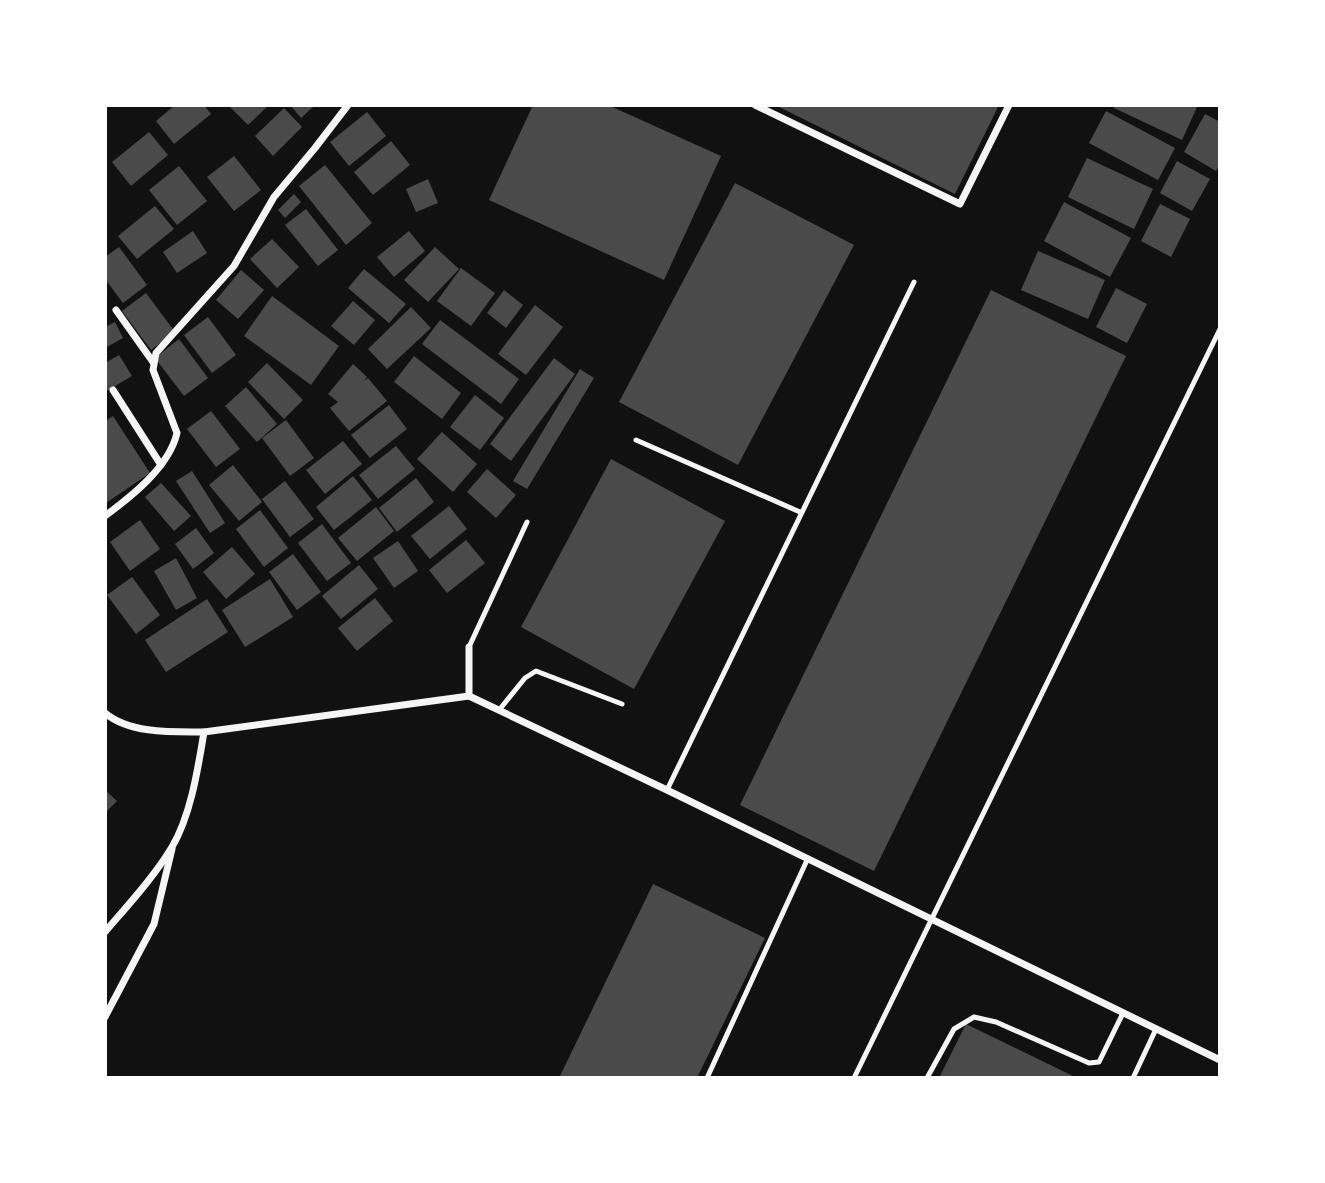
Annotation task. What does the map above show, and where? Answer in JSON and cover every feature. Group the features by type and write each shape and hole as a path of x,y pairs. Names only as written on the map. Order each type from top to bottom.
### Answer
{"street":[{"path":"105,516 122,504 161,465 177,433 153,370 153,362 162,345 234,266 274,197 348,105"},
{"path":"755,105 960,204 1009,105"},
{"path":"116,310 153,362"},
{"path":"113,390 161,465"},
{"path":"469,648 469,696"},
{"path":"105,713 114,720 164,732 204,732 469,696 1220,1060"},
{"path":"105,1017 154,924 173,845 193,792 204,732"},
{"path":"105,932 129,905 173,845"}],"lane":[{"path":"667,790 914,282"},
{"path":"854,1078 1220,329"},
{"path":"636,440 800,512"},
{"path":"469,648 527,522"},
{"path":"500,709 525,678 536,671 622,704"},
{"path":"707,1078 808,858"},
{"path":"927,1078 954,1029 974,1017 996,1022 1094,1063 1099,1062 1123,1013"},
{"path":"1133,1078 1156,1030"}],"building":[{"path":"175,105 204,105 211,114 174,144 156,121"},
{"path":"228,105 269,105 248,125"},
{"path":"290,105 315,105 301,118"},
{"path":"533,105 608,105 721,156 664,280 489,200"},
{"path":"775,105 999,105 955,194"},
{"path":"1115,105 1198,105 1182,140 1114,108"},
{"path":"284,108 302,127 273,156 255,136"},
{"path":"1106,111 1175,148 1158,180 1089,143"},
{"path":"367,112 386,136 349,166 330,142"},
{"path":"1205,114 1220,122 1220,164 1216,171 1184,152"},
{"path":"149,132 168,155 131,186 112,162"},
{"path":"391,141 410,165 373,195 354,172"},
{"path":"234,156 261,190 234,211 207,177"},
{"path":"1087,158 1153,189 1134,229 1068,197"},
{"path":"1177,161 1210,179 1192,211 1160,193"},
{"path":"325,165 372,223 346,245 299,186"},
{"path":"179,166 207,201 177,225 149,190"},
{"path":"428,179 438,203 416,212 406,189"},
{"path":"735,183 854,245 738,465 619,402"},
{"path":"294,194 301,202 285,218 278,210"},
{"path":"1064,202 1131,238 1110,277 1044,241"},
{"path":"1160,204 1190,219 1171,257 1141,241"},
{"path":"155,206 174,229 137,259 118,236"},
{"path":"306,209 338,250 318,266 285,225"},
{"path":"193,231 207,253 177,273 163,252"},
{"path":"409,231 425,251 394,277 377,257"},
{"path":"272,239 299,267 277,288 250,259"},
{"path":"119,247 147,285 123,303 105,279 105,257"},
{"path":"435,247 459,269 428,302 404,280"},
{"path":"1038,251 1105,280 1088,319 1021,290"},
{"path":"461,268 495,293 471,326 437,301"},
{"path":"364,269 406,304 389,323 348,288"},
{"path":"241,270 264,290 238,319 216,300"},
{"path":"1116,288 1147,304 1127,343 1096,327"},
{"path":"504,290 523,305 506,328 487,313"},
{"path":"991,290 1126,356 874,871 740,805"},
{"path":"146,293 175,332 151,350 122,311"},
{"path":"272,296 339,346 311,385 244,336"},
{"path":"353,301 375,320 354,345 331,326"},
{"path":"535,305 563,327 526,375 498,354"},
{"path":"411,307 431,328 387,369 368,349"},
{"path":"208,317 236,355 212,373 184,335"},
{"path":"440,320 519,379 501,404 422,344"},
{"path":"115,322 123,338 105,348 105,327"},
{"path":"179,339 208,378 184,396 155,358"},
{"path":"119,355 132,376 105,392 105,363"},
{"path":"414,356 461,393 442,419 394,382"},
{"path":"554,358 575,374 511,461 490,444"},
{"path":"267,363 303,400 284,419 248,382"},
{"path":"353,364 367,377 364,381 368,378 387,401 349,431 330,408 338,402 328,394"},
{"path":"580,369 594,378 527,489 513,481"},
{"path":"246,387 277,424 257,442 225,406"},
{"path":"475,395 504,418 480,450 450,427"},
{"path":"389,405 407,429 370,458 351,435"},
{"path":"211,411 240,449 216,467 187,429"},
{"path":"113,416 150,473 106,503 105,421"},
{"path":"286,420 314,458 290,476 262,438"},
{"path":"442,432 477,464 453,492 417,459"},
{"path":"343,441 362,464 325,494 306,470"},
{"path":"396,446 415,469 378,499 359,475"},
{"path":"611,459 725,521 634,689 521,627"},
{"path":"233,465 262,502 239,521 209,485"},
{"path":"487,469 516,495 496,518 467,492"},
{"path":"192,471 225,523 210,533 176,481"},
{"path":"353,476 372,500 334,530 316,507"},
{"path":"416,478 434,502 397,532 379,508"},
{"path":"285,481 314,519 290,537 262,499"},
{"path":"161,483 191,516 174,531 145,497"},
{"path":"449,506 467,529 430,559 411,536"},
{"path":"376,507 394,531 357,561 338,538"},
{"path":"260,510 288,548 264,567 236,529"},
{"path":"140,520 160,549 130,571 110,542"},
{"path":"322,524 351,563 327,581 298,543"},
{"path":"196,528 214,553 193,569 175,544"},
{"path":"466,540 485,563 447,593 429,570"},
{"path":"398,541 418,571 394,588 373,558"},
{"path":"232,547 255,574 226,599 203,572"},
{"path":"293,554 321,592 297,610 269,572"},
{"path":"176,558 197,598 176,610 154,571"},
{"path":"359,565 378,589 341,619 322,596"},
{"path":"132,577 160,615 136,634 107,595"},
{"path":"270,579 293,617 245,647 222,610"},
{"path":"375,598 393,621 357,651 338,628"},
{"path":"207,599 228,632 166,672 145,640"},
{"path":"105,790 117,801 105,813"},
{"path":"653,884 765,938 697,1078 559,1078"},
{"path":"966,1024 1077,1078 939,1078"}]}
